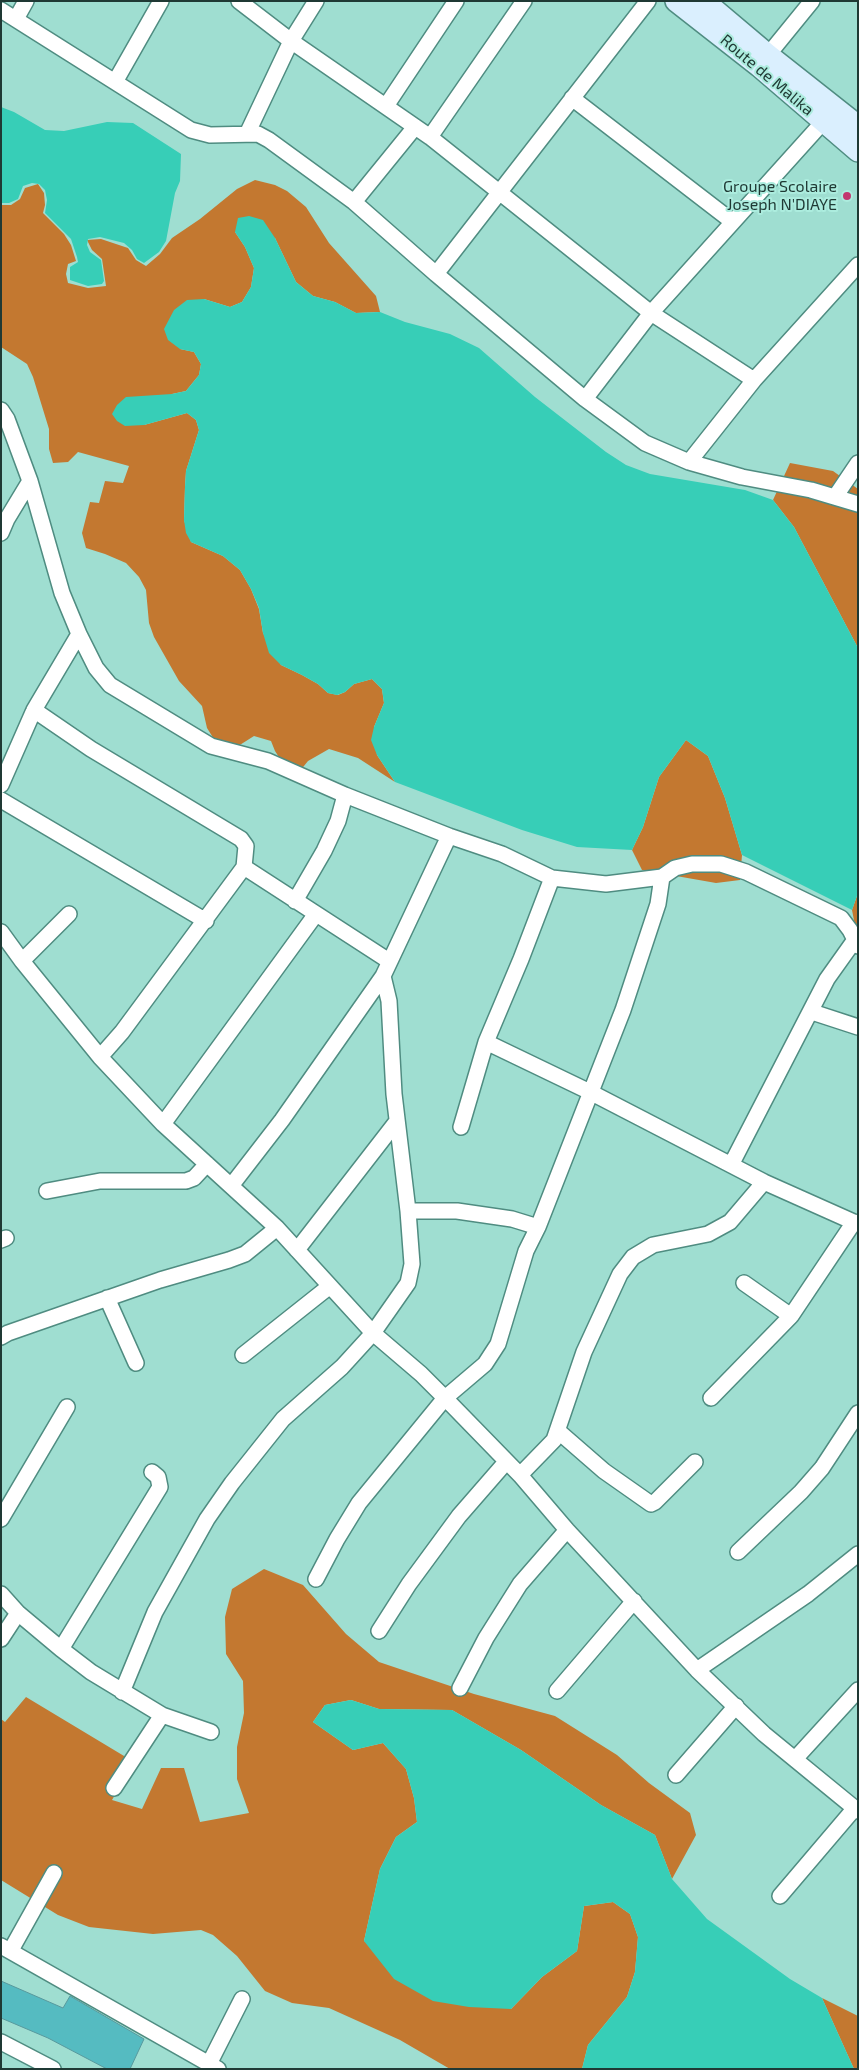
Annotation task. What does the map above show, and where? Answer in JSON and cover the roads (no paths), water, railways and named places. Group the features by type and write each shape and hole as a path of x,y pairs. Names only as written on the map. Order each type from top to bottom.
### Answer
{"main road":[{"name":"Route de Malika","path":"676,1 759,66 858,151"},
{"name":"Route de Malika","path":"704,1 768,56 855,118"}],"street":[{"path":"16,19 26,1"},
{"path":"239,1 291,41 430,137 651,313 754,380"},
{"path":"247,134 291,41 316,1"},
{"path":"386,106 456,1"},
{"path":"430,137 524,1"},
{"path":"436,274 648,1"},
{"path":"768,56 812,1"},
{"path":"115,82 155,3"},
{"path":"1,10 191,130 210,135 258,134 269,140 354,202 436,274 585,399 645,443 689,462 742,477 811,490 858,504"},
{"path":"572,98 733,222"},
{"path":"585,399 651,313 823,122"},
{"path":"354,202 415,127"},
{"path":"689,462 754,380 858,265"},
{"path":"1,410 7,419 30,481 62,593 96,668 110,685 184,731 211,746 268,761 345,795 449,836 502,854 552,878 606,884 662,877 675,868 692,864 721,864 746,872 841,918 850,930 856,943 827,979 812,1012 731,1165"},
{"path":"835,497 858,462"},
{"path":"1,533 4,517 30,481"},
{"path":"1,785 34,710 79,634"},
{"path":"34,710 91,749 241,839 246,846 244,867 206,921 122,1032 100,1057"},
{"path":"295,901 324,851 338,821 345,795"},
{"path":"1,800 206,921"},
{"path":"231,1186 282,1120 383,976 449,836"},
{"path":"244,867 390,961"},
{"path":"316,1579 359,1503 445,1398 485,1364 498,1344 526,1251 538,1228 626,1001 658,904 662,877"},
{"path":"461,1127 486,1042 522,959 552,878"},
{"path":"22,961 69,914"},
{"path":"163,1124 316,914"},
{"path":"1,932 22,961 100,1057 163,1124 277,1228 373,1333 421,1374 445,1398 520,1475 567,1530 698,1670 764,1734 856,1810 780,1896"},
{"path":"122,1692 155,1612 180,1565 232,1483 284,1419 342,1367 373,1333 408,1283 412,1264 408,1211 394,1094 389,1000 383,976"},
{"path":"812,1012 858,1027"},
{"path":"486,1042 590,1092 764,1182 856,1223 791,1316 711,1398"},
{"path":"297,1250 397,1122"},
{"path":"47,1191 100,1181 186,1181 194,1178 207,1164"},
{"path":"520,1475 554,1440 584,1352 620,1274 633,1257 653,1246 708,1234 730,1222 764,1182"},
{"path":"408,1211 457,1211 512,1219 538,1228"},
{"path":"1,1337 107,1298 245,1254 277,1228"},
{"path":"744,1283 791,1316"},
{"path":"243,1355 330,1286"},
{"path":"107,1298 136,1363"},
{"path":"1,1518 67,1407"},
{"path":"738,1552 822,1468 858,1413"},
{"path":"558,1431 604,1471 651,1504 695,1462"},
{"path":"379,1631 409,1584 458,1516 506,1462"},
{"path":"61,1649 160,1487 158,1477 152,1472"},
{"path":"460,1688 486,1638 520,1584 567,1530"},
{"path":"698,1670 808,1594 858,1554"},
{"path":"1,1594 18,1613 91,1672 162,1715 211,1732"},
{"path":"557,1691 634,1601"},
{"path":"1,1639 18,1613"},
{"path":"795,1759 858,1690"},
{"path":"676,1775 736,1706"},
{"path":"114,1788 162,1715"},
{"path":"54,1873 6,1948 205,2065 242,1999"},
{"path":"1,2042 53,2069"}],"place":[{"name":"Groupe Scolaire Joseph N'DIAYE","path":"847,196"}]}
